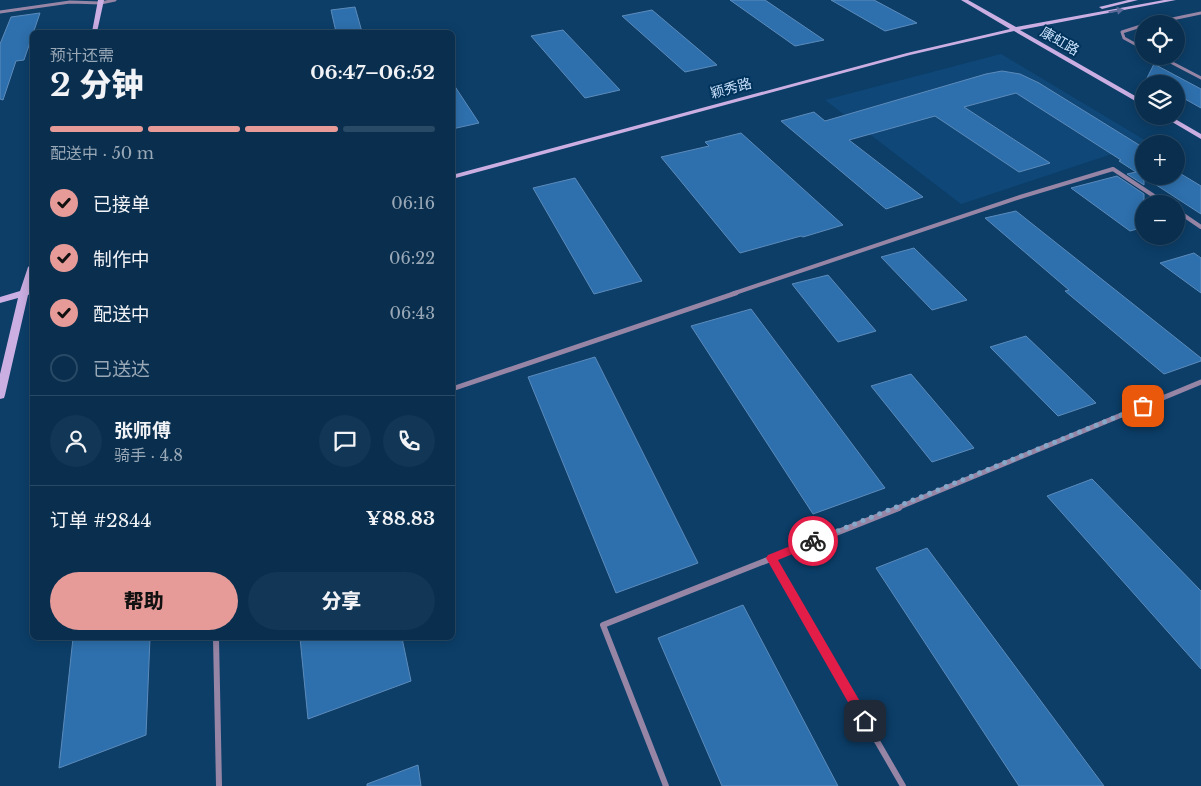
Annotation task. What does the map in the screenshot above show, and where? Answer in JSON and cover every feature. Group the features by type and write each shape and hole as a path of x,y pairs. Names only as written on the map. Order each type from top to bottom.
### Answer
{"main road":[{"name":"康虹路","path":"964,0 1135,99"},
{"name":"颖秀路","path":"1016,29 1052,18 1135,0"},
{"name":"颖秀路","path":"455,176 909,54 1016,29 1173,0"},
{"path":"94,30 101,2"},
{"path":"1180,125 1201,137"},
{"path":"0,300 29,292"},
{"path":"0,395 29,292"}],"street":[{"path":"0,12 70,2 115,0"},
{"path":"1185,16 1201,13"},
{"path":"1135,28 1122,32 1124,38 1135,44"},
{"path":"1176,65 1201,78"},
{"path":"455,389 1012,200 1113,169 1152,195"},
{"path":"1185,216 1201,227"},
{"path":"666,786 603,625 928,496 1201,382"},
{"path":"771,558 903,786"},
{"path":"216,640 218,786"}],"shaded area":[{"path":"1001,54 1136,135 1135,146 961,204 825,100"}],"building":[{"path":"730,0 765,0 824,40 795,46"},
{"path":"831,0 874,0 917,23 885,31"},
{"path":"355,7 361,30 336,30 331,10"},
{"path":"652,10 717,65 685,72 622,16"},
{"path":"40,13 34,30 30,30 30,42 24,60 16,61 3,100 0,99 0,44 11,17"},
{"path":"563,30 620,90 585,98 531,36"},
{"path":"1154,65 1156,65 1175,75 1148,75"},
{"path":"1002,71 1020,74 1039,83 1135,142 1135,171 1119,161 1121,160 1016,93 964,107 1050,163 1019,172 935,116 849,140 923,197 886,209 781,121 814,112 825,121"},
{"path":"1185,80 1201,89 1201,108 1185,99"},
{"path":"455,87 479,123 455,128"},
{"path":"741,133 843,225 740,253 661,157 709,146 705,142"},
{"path":"1135,172 1135,179 1127,174"},
{"path":"1117,176 1144,194 1135,195 1135,230 1130,231 1071,188"},
{"path":"1185,176 1201,186 1201,214 1185,204 1185,195 1172,195 1156,185 1185,185"},
{"path":"575,178 642,281 594,294 533,188"},
{"path":"1016,211 1201,358 1201,361 1164,374 1065,291 1069,290 985,218"},
{"path":"914,248 967,300 932,310 881,257"},
{"path":"1194,253 1201,258 1201,293 1160,263"},
{"path":"828,275 876,331 838,342 792,284"},
{"path":"751,309 885,488 813,514 691,326"},
{"path":"1026,336 1096,403 1058,416 990,347"},
{"path":"595,357 698,563 616,593 528,377"},
{"path":"911,374 974,448 932,462 871,386"},
{"path":"1092,479 1201,591 1201,669 1047,496"},
{"path":"927,548 1104,786 1019,786 876,568"},
{"path":"743,605 838,786 722,786 658,638"},
{"path":"73,640 150,640 146,735 59,768"},
{"path":"300,640 402,640 411,681 308,719"},
{"path":"418,765 421,786 367,786 367,784"}],"way so far":[{"path":"813,541 928,496 1143,406"}],"route":[{"path":"813,541 771,558 865,721"}]}
